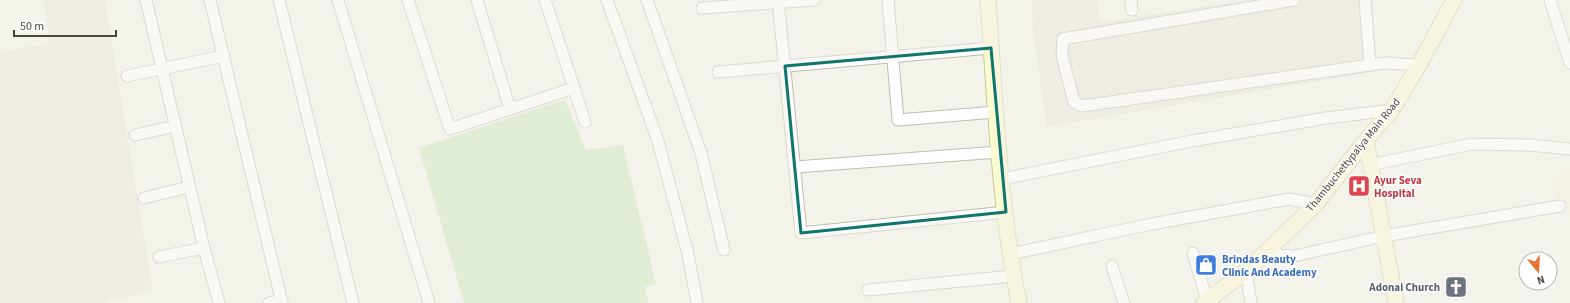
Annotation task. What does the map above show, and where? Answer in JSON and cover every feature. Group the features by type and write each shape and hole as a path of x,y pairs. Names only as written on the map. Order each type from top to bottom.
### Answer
{"street":[{"path":"146,0 189,187 219,303"},
{"path":"210,0 282,302 269,303"},
{"path":"280,0 353,303"},
{"path":"338,0 429,303"},
{"path":"408,0 450,129 574,88"},
{"path":"477,0 510,110"},
{"path":"545,0 585,122"},
{"path":"607,0 614,23 658,141 688,254 697,303"},
{"path":"647,0 701,153 724,250"},
{"path":"702,8 778,1 814,0"},
{"path":"888,0 898,120 996,112"},
{"path":"988,0 999,152 1010,254 1019,303"},
{"path":"1294,0 1063,39 1062,55 1074,102 1082,106 1386,63 1419,65"},
{"path":"1365,0 1370,65"},
{"name":"Thambuchettypalya Main Road","path":"1206,302 1246,271 1316,204 1366,140 1392,110 1419,65 1454,0"},
{"path":"1550,0 1570,63"},
{"path":"778,1 801,233 1006,212"},
{"path":"718,72 991,48"},
{"path":"127,76 224,56"},
{"path":"1002,179 1200,140 1326,118 1392,110"},
{"path":"135,135 176,126"},
{"path":"1366,140 1395,303"},
{"path":"1370,165 1472,144 1528,144 1570,149"},
{"path":"795,167 999,152"},
{"path":"144,198 189,187"},
{"path":"1010,254 1152,224 1288,199 1316,204"},
{"path":"1263,254 1294,256 1384,236 1560,206"},
{"path":"159,257 204,248"},
{"path":"1193,253 1206,302"},
{"path":"1112,266 1124,303"},
{"path":"1246,271 1251,303"},
{"path":"868,290 1013,276"}],"highlighted area":[{"path":"991,48 1006,212 801,233 785,66"}],"shaded area":[{"path":"43,0 105,0 153,290 100,303 0,303 0,52 50,43"},
{"path":"1031,0 1098,0 1100,22 1248,0 1372,0 1378,71 1047,127 1033,32"},
{"path":"1570,167 1570,217 1549,185"}],"green space":[{"path":"565,100 586,150 623,145 656,284 645,287 649,303 464,303 419,148"}],"place":[{"name":"Ayur Seva Hospital","path":"1359,186"},
{"name":"Brindas Beauty Clinic And Academy","path":"1206,265"},
{"name":"Adonai Church","path":"1456,287"}]}
